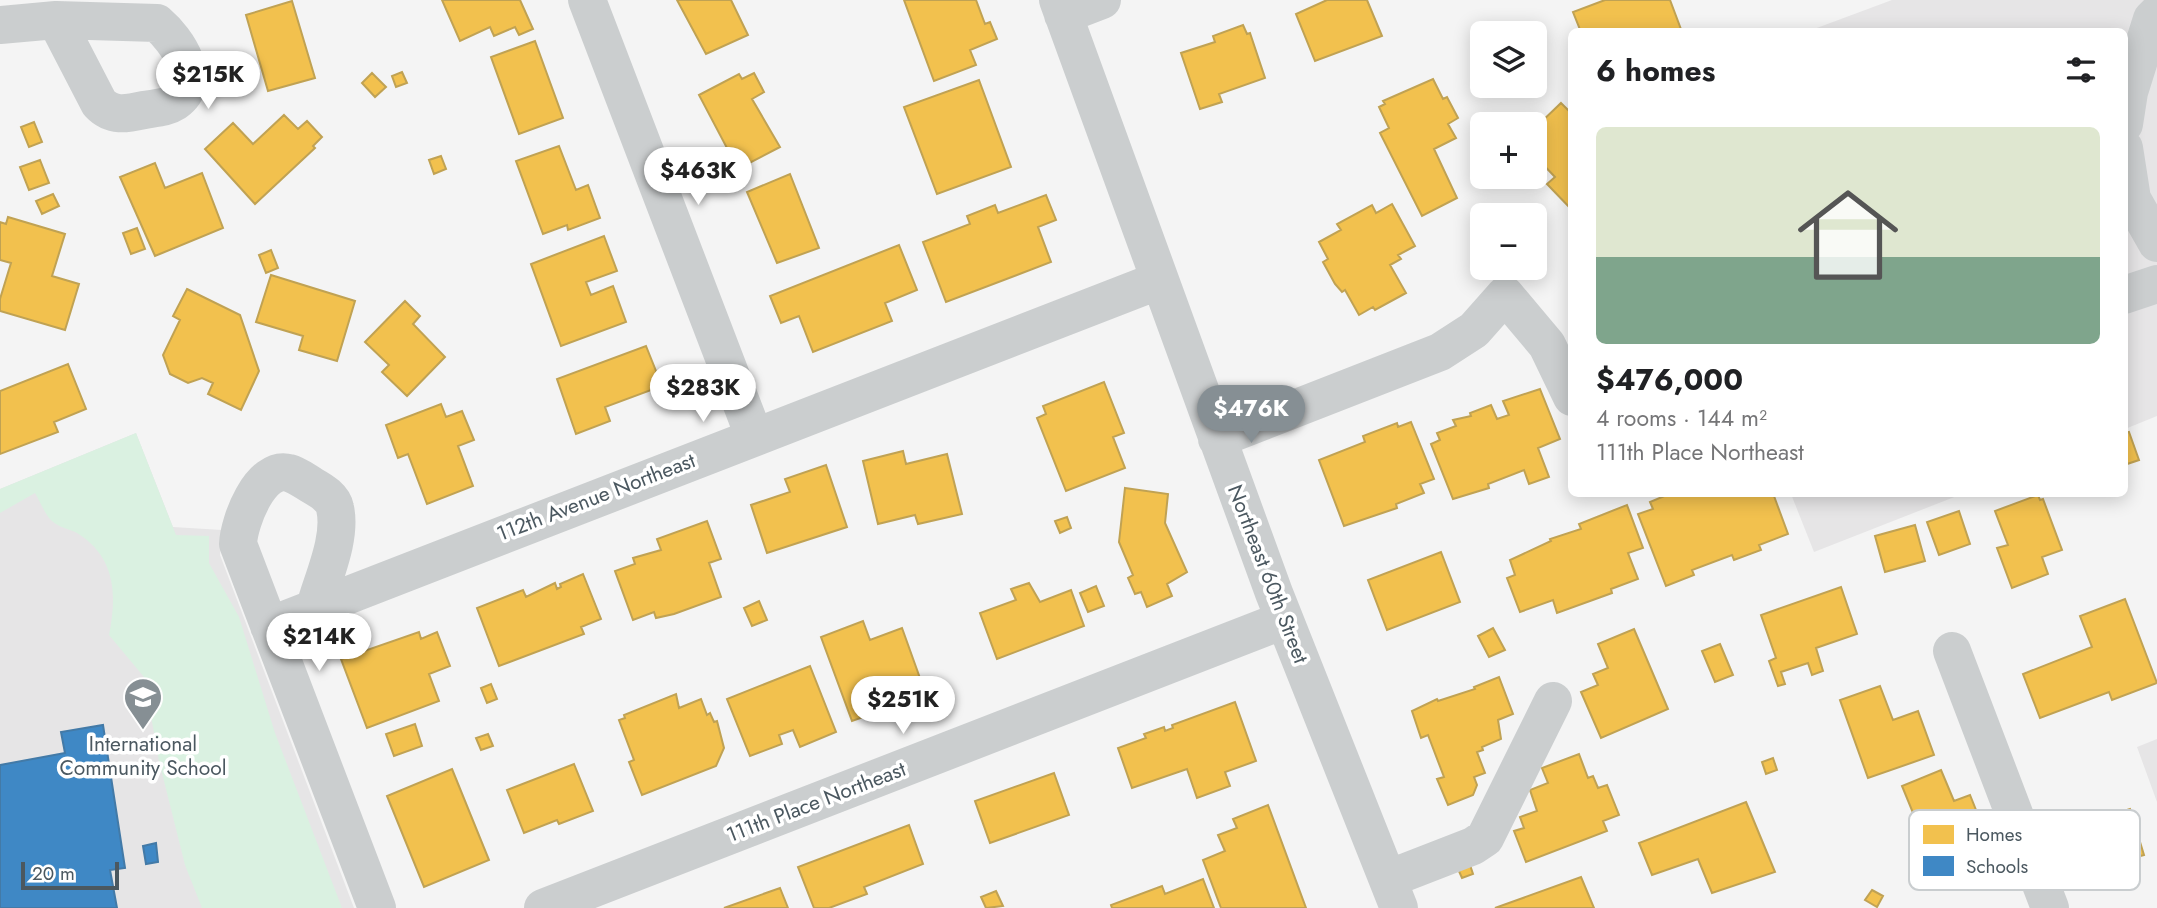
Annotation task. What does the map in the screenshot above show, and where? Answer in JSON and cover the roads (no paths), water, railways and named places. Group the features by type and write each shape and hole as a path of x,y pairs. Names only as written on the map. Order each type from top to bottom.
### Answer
{"street":[{"path":"587,0 754,436"},
{"path":"1060,7 1102,0"},
{"name":"Northeast 60th Street","path":"1060,7 1284,620 1394,894"},
{"path":"2134,102 2152,19 2157,14"},
{"path":"0,25 56,20"},
{"path":"2128,174 2132,199 2157,243"},
{"name":"112th Avenue Northeast","path":"269,626 1160,280"},
{"path":"2128,294 2157,284"},
{"path":"1217,439 1440,352 1474,330 1506,295 1547,345 1568,389"},
{"path":"315,607 337,525 335,504 323,492 288,472 272,474 260,485 238,530 238,544 377,908"},
{"name":"111th Place Northeast","path":"543,908 1284,620"},
{"path":"1952,651 2012,810"},
{"path":"1394,894 1485,838 1553,701"},
{"path":"2042,890 2049,908"}],"place":[{"name":"International Community School","path":"143,731"}]}
